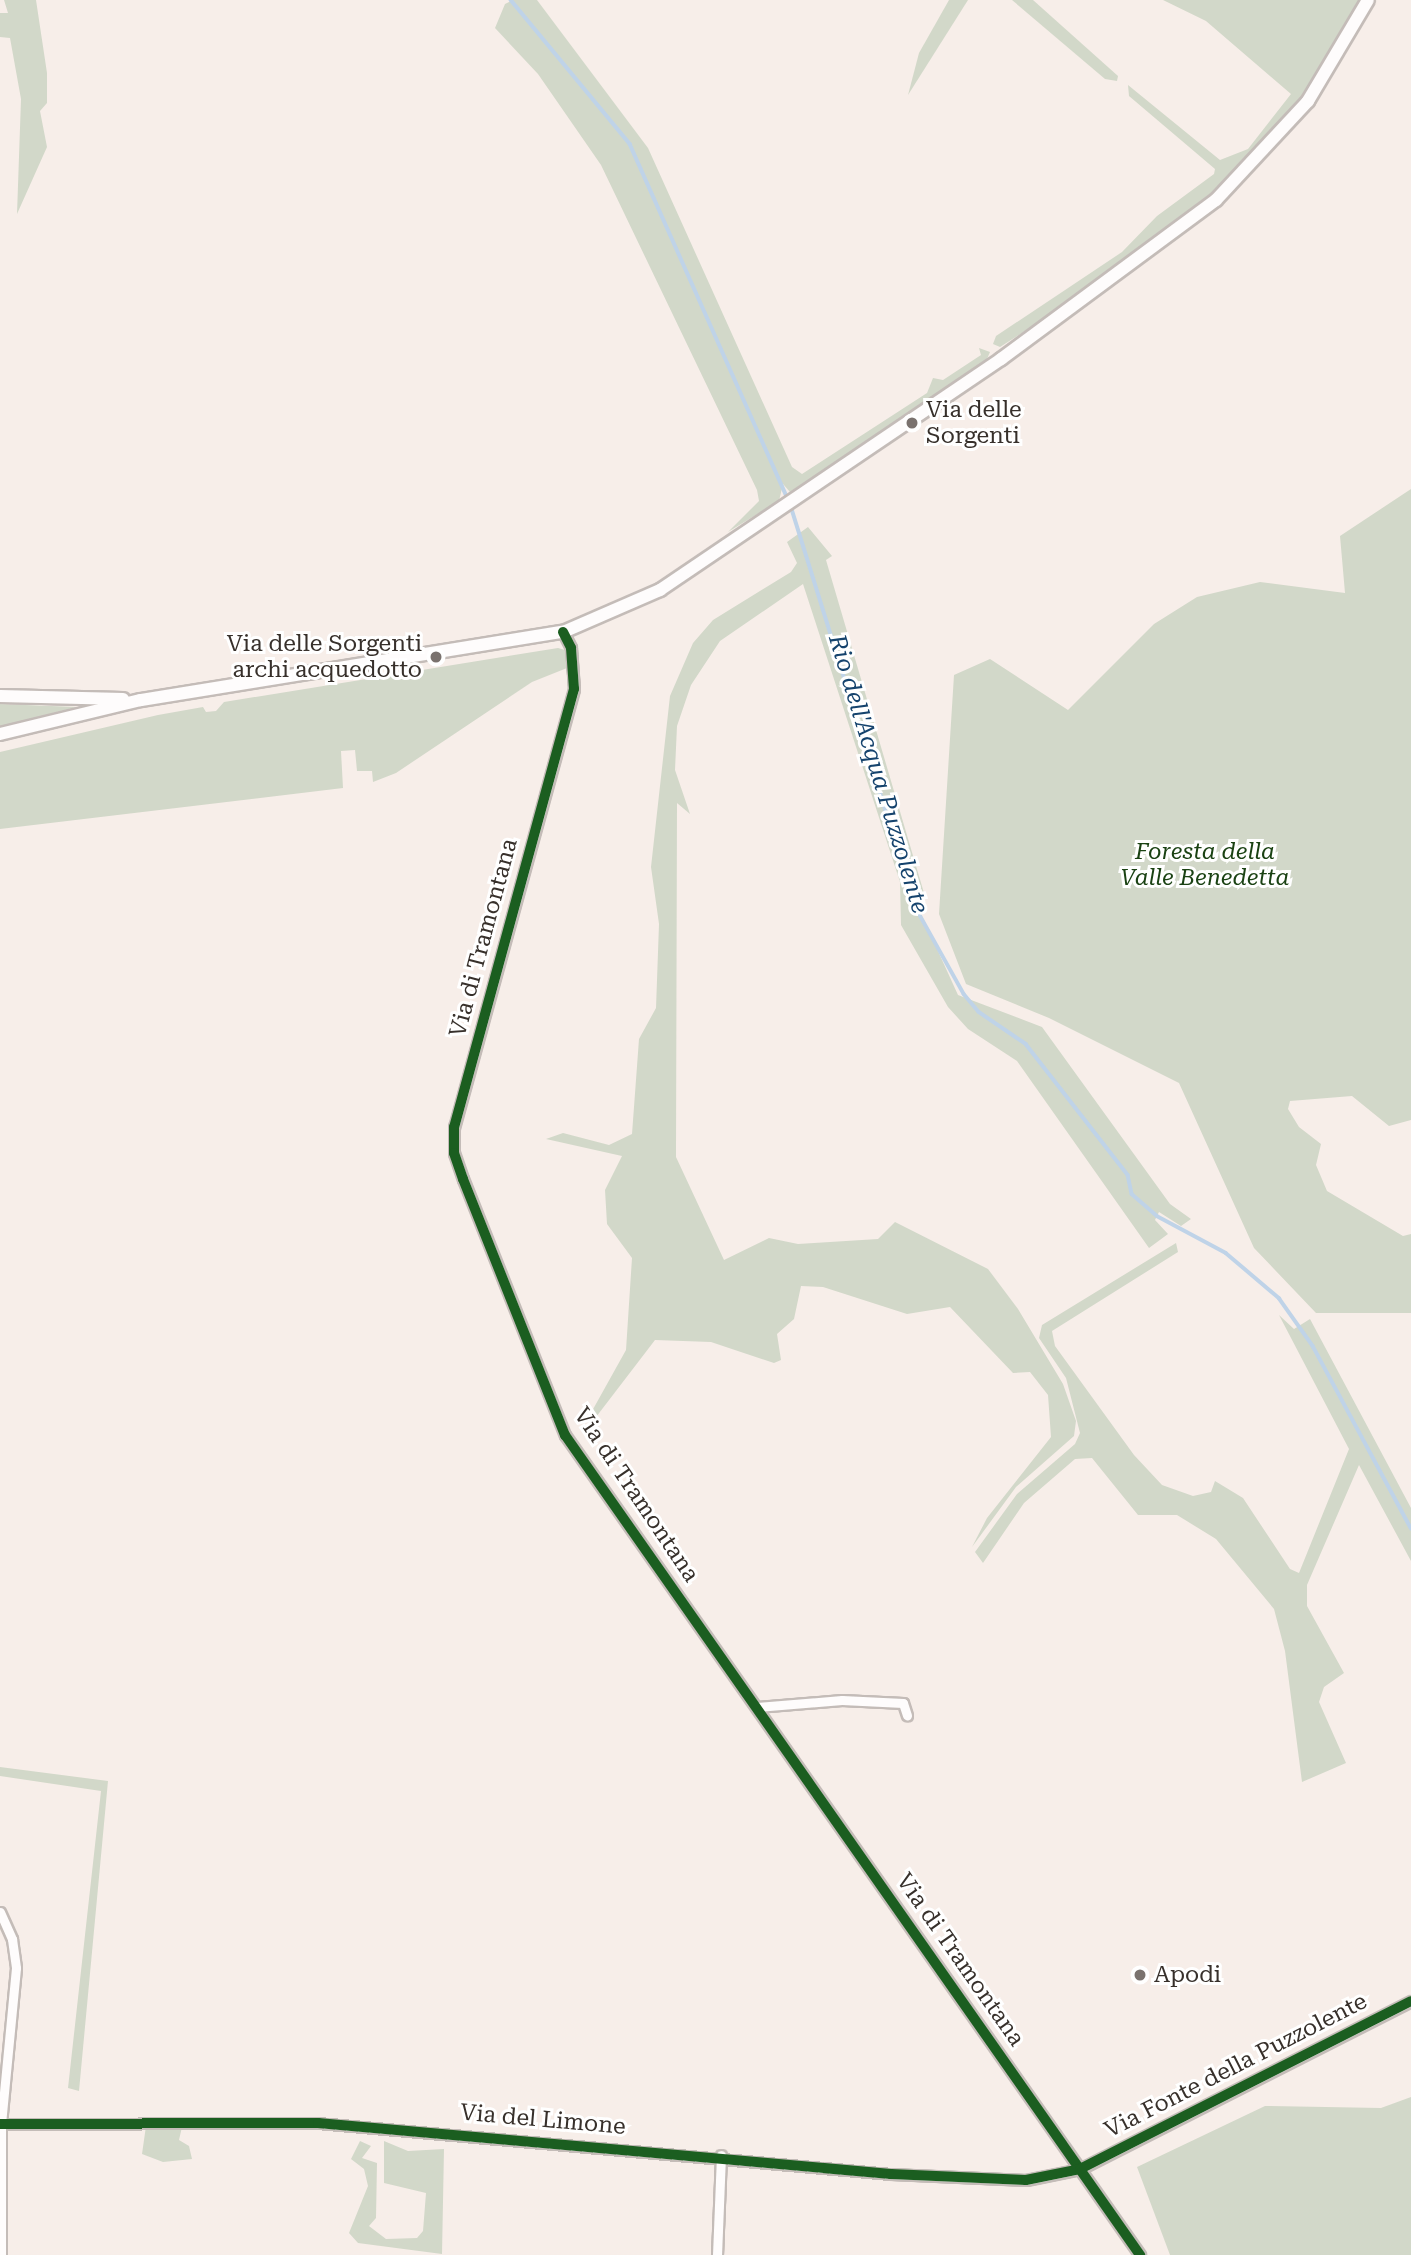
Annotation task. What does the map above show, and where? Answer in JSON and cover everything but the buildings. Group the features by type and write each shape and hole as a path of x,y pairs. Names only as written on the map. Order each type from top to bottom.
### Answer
{"main road":[{"path":"0,734 141,700 563,632 660,590 1001,359 1216,200 1302,109 1368,0"},
{"path":"0,696 141,700"}],"street":[{"name":"Via di Tramontana","path":"563,632 571,648 574,689 454,1127 454,1153 565,1435 1140,2255"},
{"path":"757,1707 842,1700 854,1705 903,1703 907,1715"},
{"path":"0,1912 12,1939 16,1968 1,2124 1,2255"},
{"name":"Via Fonte della Puzzolente","path":"1080,2169 1411,2001"},
{"name":"Via del Limone","path":"1,2124 318,2123 721,2155 991,2182 1080,2169"},
{"path":"718,2255 721,2155"}],"green space":[{"path":"4,0 36,0 47,73 47,103 40,111 47,147 17,214 21,99 10,38 0,37 0,13 8,13"},
{"path":"513,0 537,0 648,148 792,467 802,474 927,393 933,378 943,380 981,355 979,348 990,352 987,359 796,489 790,492 783,484 779,501 728,532 759,501 757,490 601,165 538,74 495,28 505,4"},
{"path":"949,0 968,0 908,95 919,53"},
{"path":"1012,0 1033,0 1118,76 1117,81 1105,79"},
{"path":"1163,0 1360,0 1312,84 1230,179 1064,306 1000,347 993,344 996,336 1122,252 1157,216 1214,174 1215,169 1129,96 1128,85 1220,160 1248,149 1291,94 1206,21"},
{"name":"Foresta della Valle Benedetta","path":"1411,489 1411,1120 1389,1126 1352,1096 1290,1101 1288,1109 1299,1127 1321,1144 1316,1165 1327,1191 1403,1236 1411,1234 1411,1313 1316,1313 1254,1248 1179,1083 1049,1018 966,984 939,914 954,675 990,659 1068,710 1154,624 1197,597 1260,582 1345,593 1340,536"},
{"path":"808,527 832,556 826,560 924,893 922,916 958,995 1042,1027 1170,1204 1191,1219 1181,1226 1159,1212 1155,1220 1168,1234 1149,1248 1017,1061 968,1029 948,1007 901,925 900,882 803,584 720,641 691,685 677,726 675,770 690,814 677,803 676,1157 724,1260 769,1238 798,1244 878,1239 895,1222 988,1269 1018,1309 1063,1384 1076,1421 1074,1436 1016,1487 972,1547 987,1518 1051,1437 1048,1395 1030,1372 1013,1373 950,1307 907,1314 823,1287 801,1286 794,1319 777,1334 781,1360 774,1363 711,1342 655,1340 593,1421 587,1420 626,1350 632,1258 607,1224 605,1190 622,1156 546,1139 563,1133 609,1145 632,1134 639,1039 656,1008 659,924 651,867 670,696 693,643 713,620 791,572 797,563 787,542"},
{"path":"558,648 565,650 567,668 532,682 396,773 373,782 372,771 357,771 355,750 341,751 343,788 0,829 0,752 158,715 203,707 206,712 216,711 224,702"},
{"path":"0,704 77,707 0,726"},
{"path":"1176,1243 1178,1252 1052,1331 1055,1346 1134,1455 1162,1485 1193,1496 1211,1492 1215,1481 1243,1498 1290,1569 1299,1573 1349,1449 1279,1315 1294,1329 1310,1319 1411,1508 1411,1561 1359,1465 1307,1585 1307,1606 1344,1673 1324,1687 1319,1702 1346,1763 1302,1782 1285,1651 1274,1609 1216,1539 1177,1515 1138,1515 1092,1458 1075,1459 1024,1503 983,1563 975,1552 1017,1494 1075,1444 1080,1433 1066,1378 1039,1338 1042,1325"},
{"path":"0,1767 108,1781 79,2091 68,2088 101,1791 0,1776"},
{"path":"1411,2097 1411,2255 1170,2255 1137,2167 1265,2106 1381,2108"},
{"path":"146,2126 182,2127 179,2140 189,2146 192,2159 163,2162 142,2154"},
{"path":"360,2141 371,2146 362,2158 377,2163 376,2218 369,2226 386,2239 417,2238 423,2231 426,2193 384,2183 384,2141 408,2151 444,2149 442,2254 358,2243 349,2233 368,2186 364,2169 351,2159"}],"waterway":[{"name":"Rio dell'Acqua Puzzolente","path":"511,0 630,144 788,499"},
{"name":"Rio dell'Acqua Puzzolente","path":"791,506 916,908 964,994 979,1012 1026,1044 1128,1175 1132,1194 1157,1216 1226,1253 1279,1298 1313,1346 1411,1528"}],"cycle path":[{"path":"563,632 571,648 574,689 454,1127 454,1153 463,1179 565,1435 1140,2255"},
{"path":"0,2124 318,2123 891,2174 1026,2180 1080,2169 1411,2001"}],"place":[{"name":"Via delle Sorgenti","path":"912,423"},
{"name":"Via delle Sorgenti archi acquedotto","path":"436,657"},
{"name":"Apodi","path":"1140,1975"}]}
